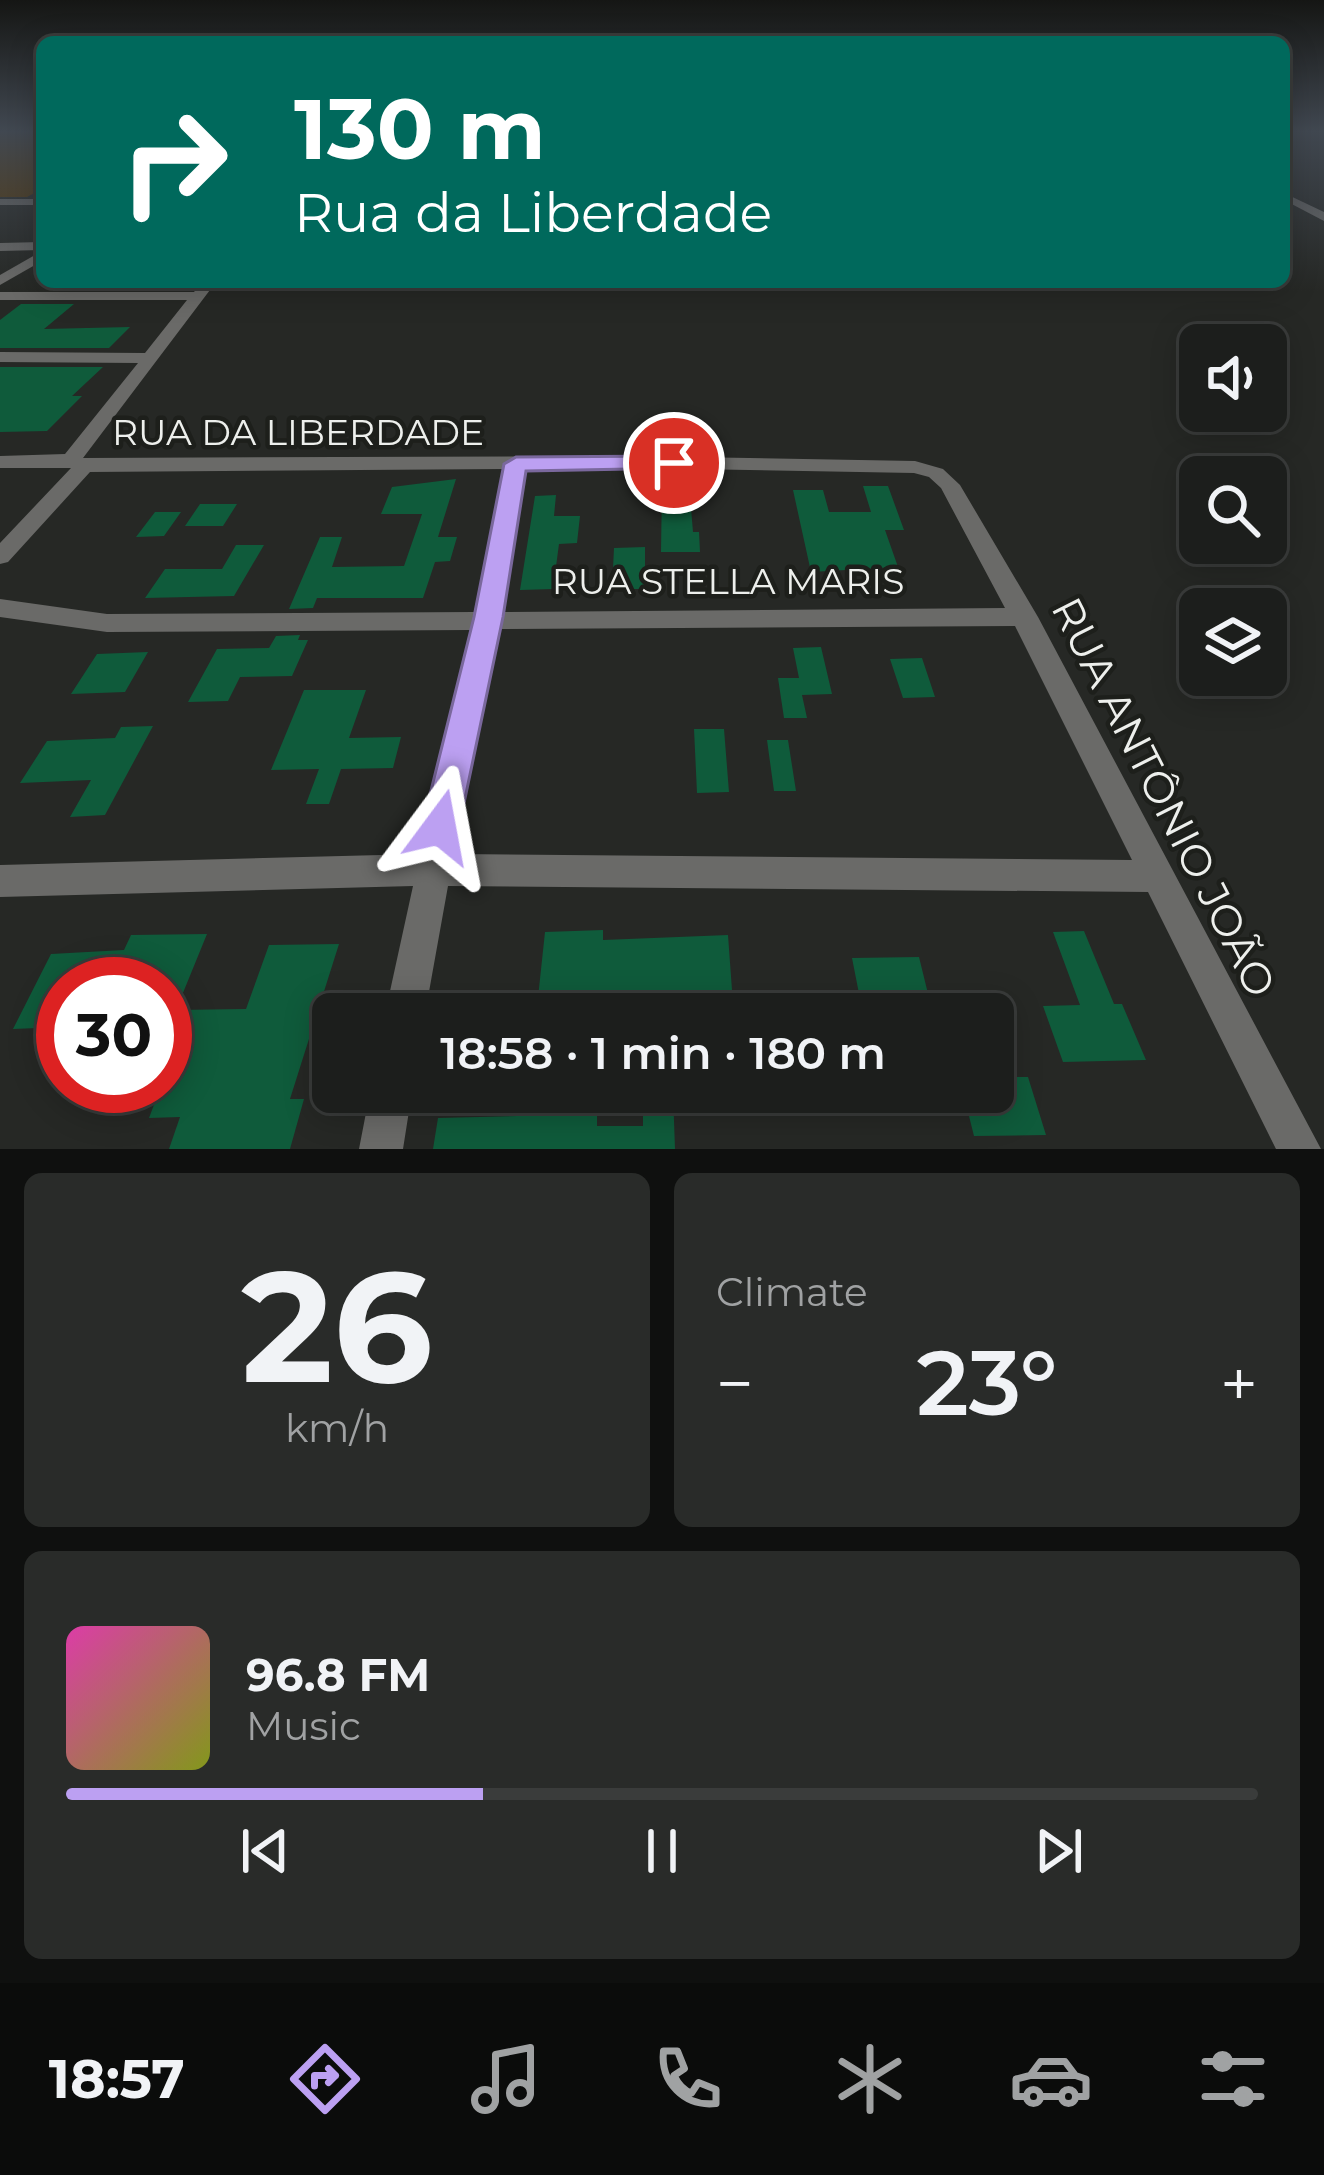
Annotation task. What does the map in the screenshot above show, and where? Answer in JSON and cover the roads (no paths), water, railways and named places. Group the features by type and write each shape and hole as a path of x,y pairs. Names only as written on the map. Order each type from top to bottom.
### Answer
{"street":[{"path":"1290,199 1324,217"},
{"path":"0,202 36,202"},
{"path":"0,247 36,256"},
{"path":"0,281 36,259"},
{"path":"0,296 204,289"},
{"path":"0,557 78,463 204,289"},
{"path":"0,357 150,358"},
{"name":"RUA DA LIBERDADE","path":"0,462 915,467 936,473 950,485"},
{"path":"409,993 516,464"},
{"name":"RUA ANTÔNIO JOÃO","path":"950,485 1025,616 1154,876 1299,1149"},
{"name":"RUA STELLA MARIS","path":"0,608 107,623 1025,616"},
{"path":"0,881 431,870 1154,876"},
{"path":"381,1149 387,1113"}]}
